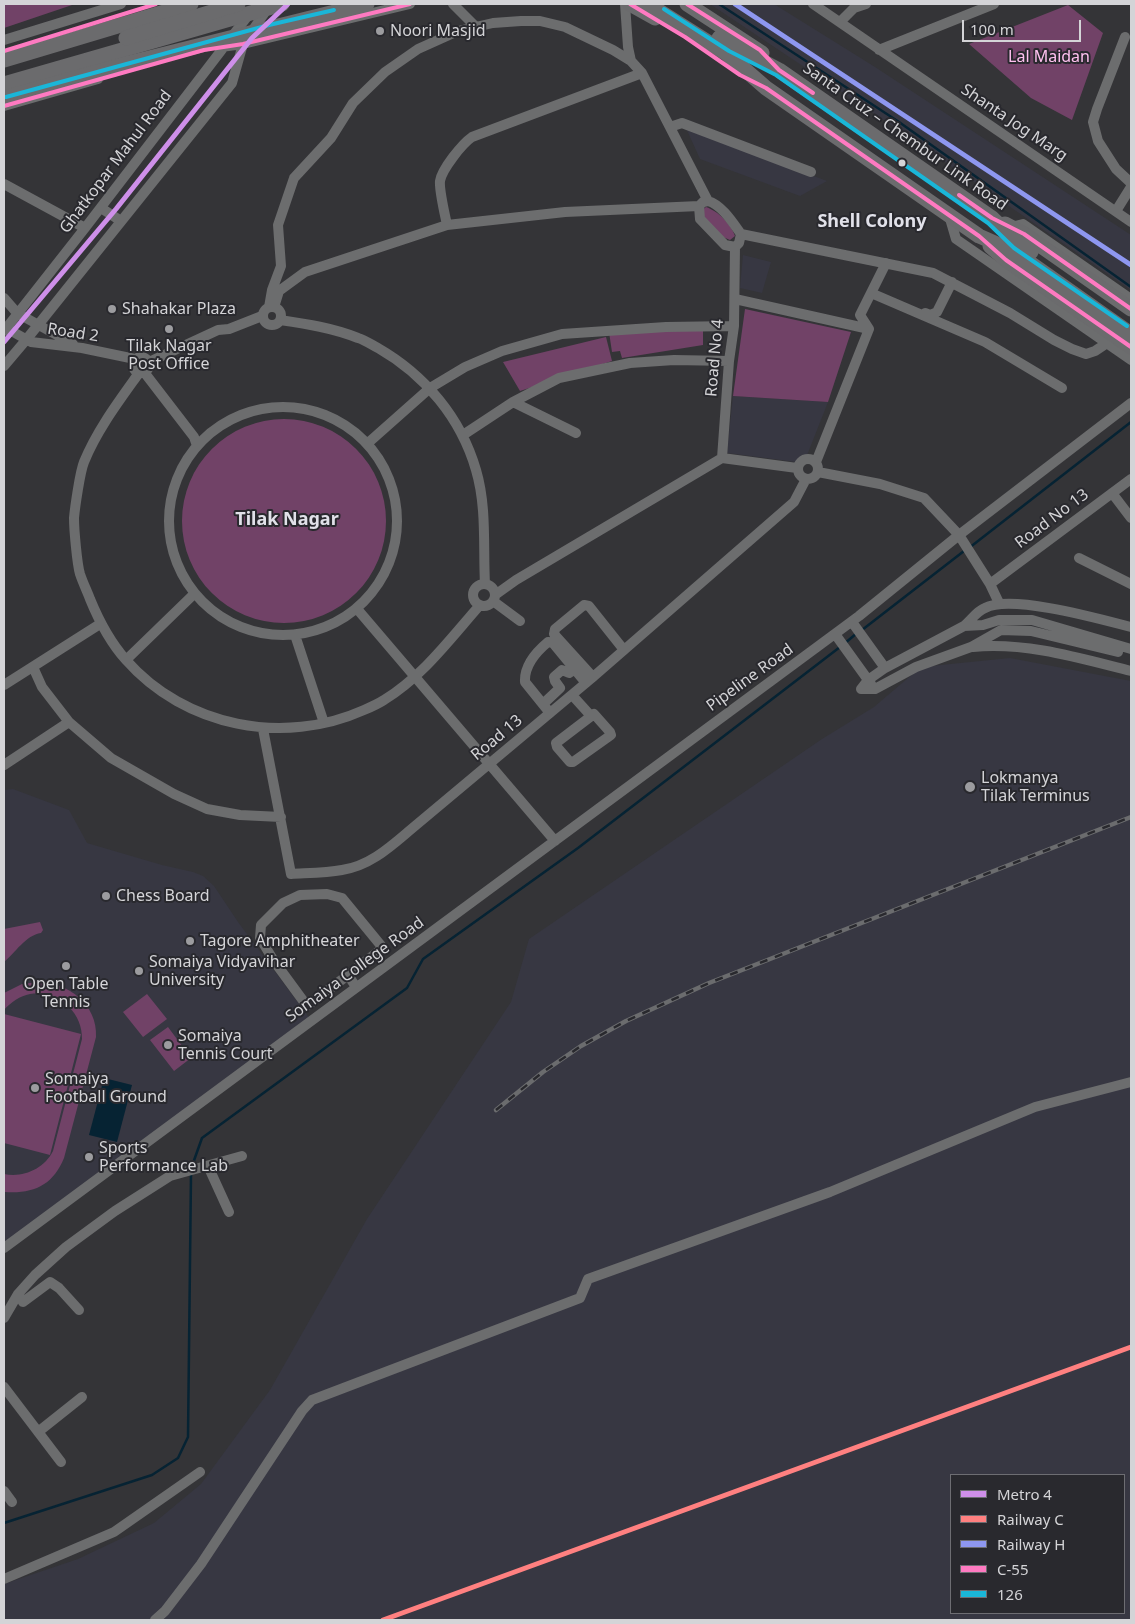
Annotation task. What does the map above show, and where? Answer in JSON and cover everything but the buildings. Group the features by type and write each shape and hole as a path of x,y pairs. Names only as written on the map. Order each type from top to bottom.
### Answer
{"highway":[{"path":"4,51 156,4"},
{"path":"4,74 124,31 191,4"},
{"path":"4,91 267,19 333,4"},
{"path":"4,98 129,64 367,4"},
{"path":"630,4 685,37 740,75 766,88"},
{"path":"687,4 760,50 779,70"},
{"path":"4,60 124,31 275,5"},
{"path":"657,5 727,54 766,88 979,236 1006,260 1131,347"},
{"path":"657,5 779,70"},
{"path":"4,84 225,20 244,11"},
{"name":"Santa Cruz – Chembur Link Road","path":"779,70 992,218 1018,243 1131,321"},
{"path":"992,218 1024,234 1131,309"},
{"path":"979,236 1013,251 1131,334"}],"street":[{"path":"4,40 121,4"},
{"path":"223,46 226,4"},
{"path":"4,106 175,58 223,46 244,44 410,4"},
{"path":"453,4 476,27"},
{"path":"625,4 628,47 631,61"},
{"name":"Shanta Jog Marg","path":"813,4 1131,222"},
{"path":"840,22 854,8 866,4"},
{"path":"879,50 994,4"},
{"path":"244,44 275,5"},
{"path":"4,366 232,83 244,44 244,11"},
{"name":"Ghatkopar Mahul Road","path":"5,329 101,208 223,46 244,11"},
{"path":"272,307 272,290 281,266 278,225 294,178 331,138 353,103 385,72 418,48 458,31 493,23 540,22 566,27 631,61 642,73 670,127 704,203 700,219 725,245 735,246"},
{"path":"1116,211 1130,181 1116,169 1098,141 1093,122 1124,37"},
{"path":"447,225 440,182 452,160 466,141 472,137 642,73"},
{"path":"670,127 682,123 811,172"},
{"path":"4,184 85,228"},
{"path":"148,362 218,330 262,316 264,311 272,307 279,291 305,272 447,225 565,212 713,202 741,234 934,272 1072,349 1086,354 1096,351 1107,342"},
{"path":"101,208 122,221"},
{"path":"949,216 956,239 1131,360"},
{"path":"1011,227 1023,224 1131,299"},
{"name":"Road No 4","path":"722,458 729,361 734,326 735,246 739,243 741,234"},
{"path":"869,329 860,314 886,263"},
{"path":"872,292 930,315 937,312 952,282"},
{"path":"872,292 985,342 1062,388"},
{"path":"4,298 17,314 82,348"},
{"path":"735,298 869,329"},
{"path":"262,316 264,322 276,325 280,320 280,311 272,307"},
{"path":"280,320 320,325 360,338 398,360 430,388 448,411 463,435 476,470 483,507 490,591 489,605 480,605 473,598 474,591 478,586 490,591 520,621"},
{"path":"368,443 430,388 465,366 502,351 562,334 666,326 734,326"},
{"name":"Road 2","path":"5,329 26,340 82,348 135,359"},
{"path":"797,468 801,476 806,479 813,478 869,329"},
{"path":"196,443 194,437 142,373 135,371 133,366 135,359 143,357 148,362 148,369 142,373 110,414 83,464 74,519 80,574 100,624 126,660 154,687 188,708 224,722 263,728 305,728 346,718 384,701 416,677 480,605"},
{"path":"463,435 513,402 559,378 630,363 674,360 729,361"},
{"path":"513,402 576,433"},
{"name":"Pipeline Road","path":"555,841 858,630 960,537 1131,403"},
{"path":"266,408 304,408 338,421 368,443 386,469 394,490 399,529 393,559 379,587 358,610 327,628 295,635 255,633 222,618 194,594 177,565 168,533 170,499 181,468 196,443 231,419 266,408"},
{"path":"490,591 516,580 722,458 797,468"},
{"path":"797,468 800,462 810,458 817,467 924,498 960,537 990,584 999,603"},
{"name":"Road 13","path":"263,728 291,874 342,870 365,864 384,852 572,695 794,502 806,479"},
{"name":"Road No 13","path":"990,584 1131,479"},
{"path":"1112,493 1131,518"},
{"path":"1079,558 1131,584"},
{"path":"126,660 194,594"},
{"path":"1131,627 1061,610 999,603 984,608 964,626 885,668 868,680 861,689 875,689 916,667 971,647 1001,630 1031,630 1131,655"},
{"path":"589,680 554,634 556,629 584,605 589,606 624,650"},
{"path":"358,610 555,841"},
{"path":"964,626 983,625 1007,619 1032,620 1131,649"},
{"path":"4,685 100,624"},
{"path":"858,630 885,668"},
{"path":"295,635 324,723"},
{"path":"550,713 525,679 533,655 536,652 548,642 553,643 575,669 589,680"},
{"path":"840,642 875,689"},
{"path":"971,647 997,644 1033,648 1131,671"},
{"path":"32,667 42,687 69,722 111,758 174,794 207,809 240,815 280,817"},
{"path":"543,704 560,688 554,676 562,670 568,674 575,669"},
{"path":"572,695 591,716"},
{"path":"596,714 611,735 573,762 570,762 557,747 556,743 591,716 596,714"},
{"path":"4,765 69,722"},
{"name":"Somaiya College Road","path":"4,1248 555,841"},
{"path":"316,1018 274,961 260,938 261,925 283,903 300,895 327,894 342,898 392,961"},
{"path":"307,1006 383,948"},
{"path":"348,975 356,988"},
{"path":"156,1620 201,1564 302,1410 312,1400 580,1298 588,1279 830,1192 1035,1107 1131,1082"},
{"path":"4,1318 18,1294 35,1275 66,1248 116,1212 170,1176 242,1156"},
{"path":"205,1166 229,1212"},
{"path":"18,1294 23,1302 50,1282 59,1288 79,1310"},
{"path":"4,1387 61,1462"},
{"path":"38,1432 82,1397"},
{"path":"4,1579 114,1532 200,1472"},
{"path":"4,1491 12,1502"}],"shaded area":[{"path":"710,4 774,4 875,67 1131,235 1131,290 894,127"},
{"path":"686,128 827,181 800,196 700,159"},
{"path":"743,255 771,262 762,293 740,288"},
{"path":"733,396 828,402 804,463 727,453"},
{"path":"1010,658 1131,681 1131,1620 4,1620 4,1584 78,1559 154,1523 201,1484 270,1390 367,1219 511,1002 529,939 822,739 874,707 921,667"},
{"name":"Somaiya Vidyavihar University","path":"13,789 69,810 87,843 203,876 214,886 238,922 311,1020 4,1245 4,790"}],"green space":[{"path":"4,4 75,4 4,28"},
{"name":"Lal Maidan","path":"1068,5 1103,33 1072,120 1031,98 969,44"},
{"path":"706,207 724,218 735,236 730,240 723,237 702,216 702,210"},
{"path":"745,309 851,332 828,402 733,396"},
{"path":"703,326 703,345 622,358 620,351 612,352 609,332"},
{"path":"606,337 612,361 520,391 503,362"},
{"path":"284,419 304,421 332,431 349,442 363,456 378,482 384,501 386,521 384,541 374,569 363,586 349,600 323,615 304,621 284,623 264,621 236,611 219,600 205,586 190,560 184,541 182,521 184,501 194,473 205,456 219,442 245,427 264,421"},
{"path":"40,922 43,930 41,933 30,937 4,962 4,929"},
{"path":"38,982 60,986 79,998 92,1015 96,1037 64,1158 59,1167 54,1175 41,1186 25,1191 4,1192 4,1174 18,1175 32,1171 44,1163 53,1151 82,1039 78,1020 73,1012 66,1004 50,995 40,993 26,995 10,1004 4,1010 4,993 22,984"},
{"path":"147,994 167,1019 143,1037 123,1012"},
{"name":"Somaiya Football Ground","path":"4,1014 81,1034 50,1155 4,1143"},
{"name":"Somaiya Tennis Court","path":"168,1027 191,1058 174,1071 150,1040"}],"water":[{"path":"104,1078 132,1085 117,1142 89,1135"}],"waterway":[{"path":"719,4 899,122 1131,287"},
{"path":"969,548 1131,422"},
{"path":"862,630 964,551"},
{"path":"844,644 857,633"},
{"path":"192,1166 202,1138 407,988 423,959 578,848 840,647"},
{"path":"4,1523 152,1475 178,1458 188,1437 191,1174"}],"railway":[{"path":"496,1110 543,1072 581,1046 626,1021 709,983 1131,817"}],"metro line":[{"name":"4","path":"4,342 116,209 252,38 288,4"}],"rail line":[{"name":"H","path":"735,4 1131,265"},
{"name":"C","path":"383,1620 1131,1347"}],"transit line":[{"name":"C-55","path":"4,51 156,4"},
{"name":"C-55","path":"4,106 204,50 243,44 410,4"},
{"name":"C-55","path":"630,4 685,37 740,75 766,88 979,236 1006,260 1131,347"},
{"name":"C-55","path":"687,4 760,50 779,70 813,93"},
{"name":"126","path":"664,9 729,51 776,75 988,223 1014,248 1127,326"},
{"name":"126","path":"6,97 269,25 334,10"},
{"name":"C-55","path":"959,195 992,218 1024,234 1131,309"}],"place":[{"name":"Noori Masjid","path":"380,31"},
{"name":"Shahakar Plaza","path":"112,309"},
{"name":"Tilak Nagar Post Office","path":"169,329"},
{"name":"Lokmanya Tilak Terminus","path":"970,787"},
{"name":"Chess Board","path":"106,896"},
{"name":"Tagore Amphitheater","path":"190,941"},
{"name":"Open Table Tennis","path":"66,966"},
{"name":"Somaiya Vidyavihar University","path":"139,971"},
{"name":"Somaiya Tennis Court","path":"168,1045"},
{"name":"Somaiya Football Ground","path":"35,1088"},
{"name":"Sports Performance Lab","path":"89,1157"}],"district":[{"name":"Shell Colony","path":"872,222"},
{"name":"Tilak Nagar","path":"287,520"}]}
